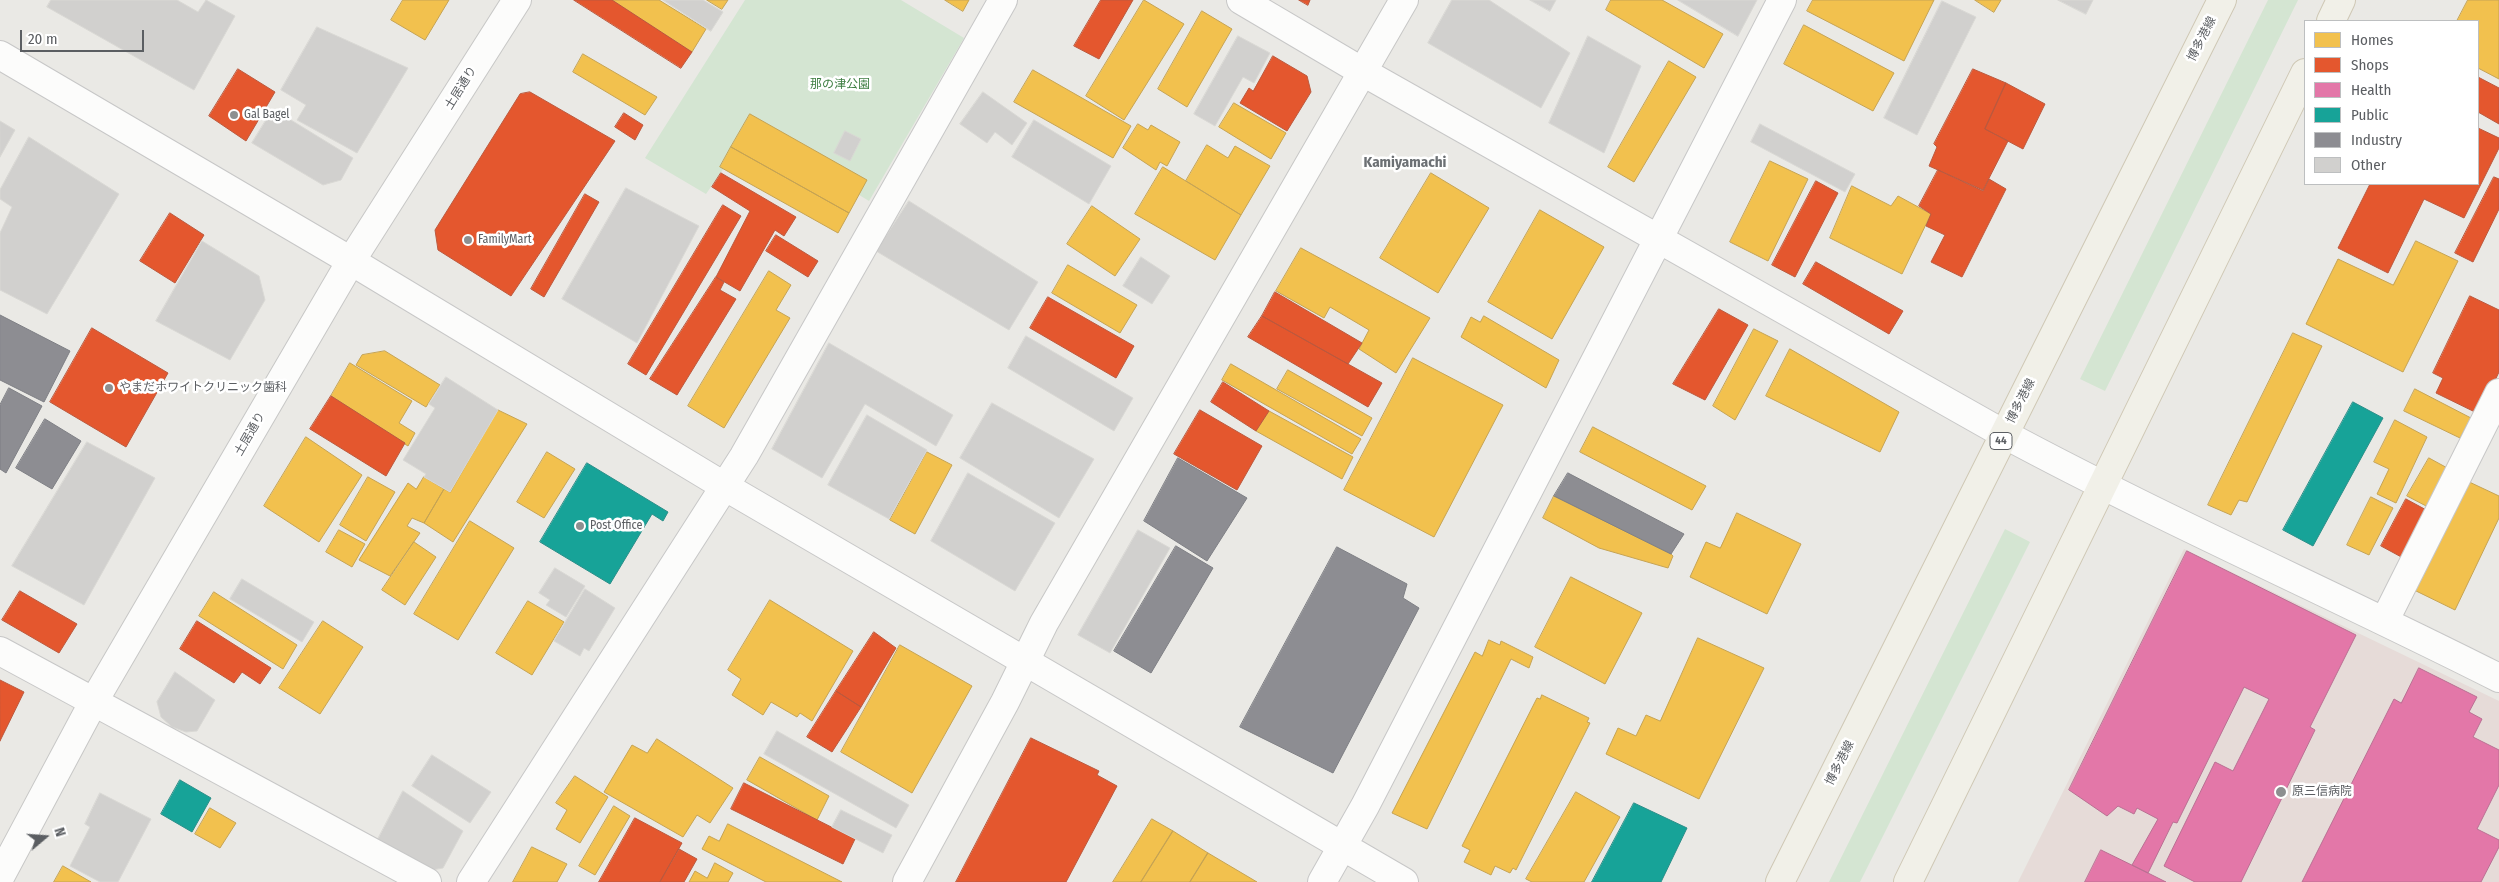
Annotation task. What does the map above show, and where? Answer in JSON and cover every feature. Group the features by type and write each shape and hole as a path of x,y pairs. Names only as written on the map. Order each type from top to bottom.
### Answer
{"main road":[{"name":"博多港線","path":"1780,882 2222,0"},
{"path":"2331,20 2341,0"},
{"path":"1908,882 2104,488 2304,75"}],"street":[{"name":"土居通り","path":"0,877 94,701 351,261 517,0"},
{"path":"471,882 750,445 1003,0"},
{"path":"1241,0 1363,72 1660,240 2004,434 2104,488 2385,620 2499,678"},
{"path":"906,882 1054,606 1404,0"},
{"path":"1322,882 1343,846 1660,240 1782,0"},
{"path":"0,55 351,261 724,486 1404,882"},
{"path":"2385,620 2499,393"},
{"path":"0,651 427,882"}],"shaded area":[{"name":"原三信病院","path":"2184,549 2499,701 2499,882 2018,882"}],"green space":[{"name":"那の津公園","path":"745,0 901,0 964,38 869,201 751,129 706,194 645,158"},
{"path":"2268,0 2298,0 2105,391 2080,379"},
{"path":"2005,529 2030,542 1860,882 1829,882"}],"building: Homes":[{"path":"403,0 449,0 425,40 391,20"},
{"path":"612,0 659,0 706,29 692,52"},
{"path":"707,0 728,0 722,9"},
{"path":"945,0 969,0 963,11"},
{"path":"1144,0 1184,24 1124,120 1086,96"},
{"path":"1611,0 1662,0 1723,34 1704,68 1606,10"},
{"path":"1813,0 1934,0 1904,61 1807,11"},
{"path":"1975,0 2001,0 1994,12"},
{"path":"2468,0 2499,0 2499,79 2479,69 2479,20 2458,20"},
{"path":"1202,11 1232,29 1187,107 1158,89"},
{"path":"1804,25 1894,73 1873,111 1784,64"},
{"path":"583,54 657,97 645,115 573,72"},
{"path":"1669,61 1696,77 1634,182 1608,167"},
{"path":"1033,70 1131,126 1113,158 1014,102"},
{"path":"1234,103 1286,133 1271,159 1219,127"},
{"path":"750,114 867,180 849,213 731,147"},
{"path":"1138,124 1148,130 1151,125 1180,142 1167,166 1160,162 1156,170 1123,148"},
{"path":"1207,145 1228,158 1235,146 1270,166 1241,215 1186,181"},
{"path":"731,147 849,213 838,233 720,167"},
{"path":"1770,161 1808,179 1768,261 1730,242"},
{"path":"1163,167 1241,215 1215,260 1135,214"},
{"path":"1431,173 1489,208 1438,293 1380,258"},
{"path":"1852,186 1891,206 1898,196 1931,214 1902,274 1830,238"},
{"path":"1092,206 1140,239 1115,276 1067,244"},
{"path":"1540,210 1604,247 1552,339 1488,302"},
{"path":"2416,241 2458,261 2403,372 2306,324 2338,259 2393,285"},
{"path":"1301,248 1430,318 1396,373 1359,349 1369,330 1330,307 1324,318 1276,291"},
{"path":"1068,265 1137,305 1120,333 1052,293"},
{"path":"769,271 791,285 776,310 790,318 724,428 688,406"},
{"path":"1484,316 1559,360 1546,388 1461,337 1471,317 1480,322"},
{"path":"1754,329 1778,341 1735,420 1713,406"},
{"path":"2293,333 2322,346 2247,502 2239,500 2231,515 2208,505"},
{"path":"1790,349 1899,412 1880,452 1766,396"},
{"path":"385,351 440,385 426,407 356,365 362,355"},
{"path":"1413,358 1503,405 1434,537 1344,490"},
{"path":"350,363 412,401 399,423 415,433 408,446 331,396"},
{"path":"1231,364 1361,439 1352,454 1222,380"},
{"path":"1288,370 1372,418 1362,436 1277,389"},
{"path":"2415,389 2471,418 2460,438 2404,411"},
{"path":"498,410 527,424 453,542 424,523 444,489 450,492"},
{"path":"1269,411 1353,457 1342,479 1256,431"},
{"path":"2395,420 2427,437 2396,503 2377,494 2389,469 2374,462"},
{"path":"1593,427 1706,486 1692,510 1580,452"},
{"path":"306,437 362,475 319,542 264,506"},
{"path":"547,452 575,469 544,518 517,502"},
{"path":"927,452 952,465 915,534 890,520"},
{"path":"2429,458 2451,470 2430,508 2407,496"},
{"path":"368,477 395,492 366,541 340,525"},
{"path":"424,477 444,489 424,523 412,518 407,526 420,533 390,576 359,560 408,483 416,489"},
{"path":"2465,480 2499,496 2499,518 2455,610 2412,589"},
{"path":"1554,496 1671,554 1673,556 1668,568 1599,548 1543,518"},
{"path":"2371,497 2393,508 2369,555 2347,545"},
{"path":"1737,513 1801,544 1767,614 1690,577 1706,542 1720,548"},
{"path":"470,521 514,548 458,640 414,614"},
{"path":"339,530 365,544 352,567 326,552"},
{"path":"414,542 436,557 405,605 382,590"},
{"path":"1571,577 1642,613 1605,684 1535,647"},
{"path":"214,592 297,645 283,669 199,616"},
{"path":"770,600 853,651 812,721 800,713 797,717 771,702 763,715 732,695 741,679 728,670"},
{"path":"528,601 564,622 532,675 496,653"},
{"path":"323,621 363,647 320,714 279,688"},
{"path":"1698,638 1764,668 1699,799 1606,754 1618,728 1636,736 1646,715 1660,721"},
{"path":"1489,640 1500,645 1501,641 1533,657 1529,668 1511,659 1427,829 1392,813 1475,652 1482,656"},
{"path":"900,645 972,686 912,793 841,752"},
{"path":"1542,695 1589,718 1587,722 1590,723 1516,870 1513,868 1510,873 1495,866 1491,875 1464,862 1470,850 1462,846 1537,698 1540,699"},
{"path":"657,739 733,788 710,823 697,815 683,837 604,792 632,745 647,753"},
{"path":"760,757 829,796 817,820 747,780"},
{"path":"575,776 608,797 580,843 556,829 567,810 556,803"},
{"path":"1576,792 1620,817 1584,882 1532,882 1526,879"},
{"path":"614,806 630,816 595,875 579,866"},
{"path":"210,808 236,823 220,848 195,834"},
{"path":"1152,819 1173,831 1141,882 1113,882"},
{"path":"728,824 842,882 766,882 702,849 709,836 719,841"},
{"path":"1173,831 1208,853 1190,882 1141,882"},
{"path":"532,847 567,864 557,882 513,882"},
{"path":"1208,853 1257,882 1190,882"},
{"path":"715,863 733,873 728,882 689,882 695,871 707,878"},
{"path":"63,866 91,882 54,882"}],"building: Shops":[{"path":"574,0 612,0 692,52 681,68"},
{"path":"1101,0 1133,0 1099,59 1074,46"},
{"path":"1299,0 1310,0 1308,5"},
{"path":"1273,56 1307,76 1311,92 1287,131 1240,103 1249,88 1253,91"},
{"path":"238,69 275,92 246,141 209,116"},
{"path":"1973,69 2006,83 1985,129 2008,141 1983,190 1929,166 1937,147 1934,144"},
{"path":"2479,78 2499,88 2499,124 2479,113"},
{"path":"2006,83 2045,104 2023,149 1985,129"},
{"path":"530,92 615,141 511,296 438,250 435,230 520,94"},
{"path":"624,113 643,125 635,140 615,127"},
{"path":"2479,128 2499,138 2499,148 2464,218 2424,199 2388,273 2338,248 2370,185 2479,185"},
{"path":"1938,170 1983,191 1989,179 2006,189 1962,277 1931,262 1945,235 1926,226 1931,214 1919,206"},
{"path":"721,173 796,217 784,236 775,230 740,291 716,277 750,211 712,187"},
{"path":"2494,177 2499,179 2499,209 2473,262 2455,253"},
{"path":"1816,181 1838,193 1795,277 1772,265"},
{"path":"585,194 599,202 544,297 531,289"},
{"path":"723,205 741,216 646,375 628,364"},
{"path":"170,213 204,235 175,283 140,261"},
{"path":"776,235 818,261 808,277 766,251"},
{"path":"1816,262 1903,311 1889,334 1803,284"},
{"path":"716,277 724,282 720,290 736,299 677,395 650,379"},
{"path":"1275,292 1362,343 1348,364 1262,316"},
{"path":"2470,296 2499,310 2499,372 2479,414 2436,393 2443,378 2433,373"},
{"path":"1048,297 1134,346 1116,378 1030,328"},
{"path":"1719,309 1748,325 1705,400 1673,384"},
{"path":"1262,316 1382,383 1368,407 1248,337"},
{"name":"やまだホワイトクリニック歯科","path":"92,328 168,373 126,447 50,402"},
{"path":"1223,382 1269,411 1256,431 1211,402"},
{"path":"331,396 405,443 386,476 310,429"},
{"path":"1200,410 1262,446 1237,490 1174,454"},
{"path":"2406,499 2430,512 2405,559 2381,546"},
{"path":"20,591 77,624 59,653 2,620"},
{"path":"197,621 271,668 260,684 242,672 234,683 180,649"},
{"path":"874,632 896,648 861,707 836,691"},
{"path":"0,680 24,692 0,741"},
{"path":"836,691 861,707 832,752 807,737"},
{"path":"1031,738 1099,771 1097,775 1117,786 1066,882 956,882"},
{"path":"744,783 855,839 843,864 731,809"},
{"path":"635,818 682,843 660,882 599,882"},
{"path":"679,849 697,859 684,882 660,882"}],"building: Health":[{"path":"2187,551 2356,635 2310,727 2315,730 2241,882 2195,882 2164,866 2215,762 2233,771 2269,699 2244,687 2177,823 2173,822 2148,873 2132,865 2158,819 2137,808 2134,814 2118,806 2107,816 2069,790"},
{"path":"2419,668 2477,697 2469,712 2482,719 2473,737 2499,750 2499,785 2477,829 2499,840 2499,847 2481,882 2302,882 2394,699 2401,703"},
{"path":"2101,850 2148,873 2166,882 2085,882"}],"building: Public":[{"path":"2353,402 2383,418 2313,546 2283,530"},
{"path":"587,463 668,512 663,521 652,514 610,584 540,542"},
{"path":"180,780 211,798 192,832 161,814"},
{"path":"1634,803 1687,828 1661,882 1592,882"}],"building: Industry":[{"path":"0,315 70,351 44,402 0,380"},
{"path":"9,388 42,406 6,473 0,469 0,405"},
{"path":"45,419 81,441 52,489 16,468"},
{"path":"1178,458 1247,498 1207,561 1144,521"},
{"path":"1568,473 1684,534 1671,554 1554,496"},
{"path":"1176,546 1213,568 1151,673 1114,651"},
{"path":"1337,547 1407,584 1403,598 1419,608 1333,773 1240,727"}],"building: Other":[{"path":"51,0 177,0 198,12 206,0 235,16 194,90 47,7"},
{"path":"663,0 703,0 723,12 711,31"},
{"path":"1452,0 1489,0 1570,53 1541,108 1428,43"},
{"path":"1530,0 1556,0 1550,11"},
{"path":"1678,0 1757,0 1738,36"},
{"path":"2058,0 2093,0 2086,14"},
{"path":"1942,1 1976,17 1917,135 1884,118"},
{"path":"317,27 408,68 357,153 297,120 306,105 281,90"},
{"path":"1238,36 1270,53 1254,83 1243,77 1215,126 1194,114"},
{"path":"1588,36 1641,66 1604,153 1549,123"},
{"path":"983,92 1027,123 1012,145 995,132 987,143 960,124"},
{"path":"273,109 353,158 341,180 323,185 252,143"},
{"path":"1034,120 1111,166 1089,204 1012,157"},
{"path":"0,121 15,130 0,157"},
{"path":"1760,124 1855,174 1845,192 1751,142"},
{"path":"845,131 861,139 850,161 834,153"},
{"path":"29,137 119,194 47,314 0,290 0,233 12,207 0,199 0,190"},
{"path":"626,188 699,226 637,343 562,299"},
{"path":"909,201 1038,282 1009,330 876,251"},
{"path":"202,241 259,276 265,300 230,360 156,321"},
{"path":"1141,257 1170,276 1152,304 1123,286"},
{"path":"1026,336 1133,398 1114,431 1008,368"},
{"path":"829,343 953,415 936,446 865,404 822,478 772,449"},
{"path":"446,377 498,410 450,492 424,477 426,474 403,460 435,408 429,404"},
{"path":"992,403 1094,459 1059,518 960,458"},
{"path":"867,415 927,450 889,519 828,485"},
{"path":"87,442 155,478 84,605 12,566"},
{"path":"968,473 1055,523 1015,591 931,541"},
{"path":"1138,530 1170,548 1110,653 1078,635"},
{"path":"555,568 585,586 566,617 546,605 550,600 539,593"},
{"path":"242,579 314,622 302,642 230,599"},
{"path":"585,589 615,608 589,651 584,648 580,656 554,641"},
{"path":"175,672 215,700 197,731 186,732 172,727 161,717 157,702"},
{"path":"777,731 909,805 896,828 764,754"},
{"path":"432,755 491,792 470,823 412,786"},
{"path":"403,791 463,831 443,868 426,871 378,839"},
{"path":"100,793 151,819 118,882 100,882 70,866 90,827 85,824"},
{"path":"841,810 892,835 883,853 832,827"}],"place":[{"name":"Gal Bagel","path":"234,115"},
{"name":"FamilyMart","path":"468,240"},
{"name":"やまだホワイトクリニック歯科","path":"109,388"},
{"name":"Post Office","path":"580,526"},
{"name":"原三信病院","path":"2281,792"}],"district":[{"name":"Kamiyamachi","path":"1405,163"}]}
